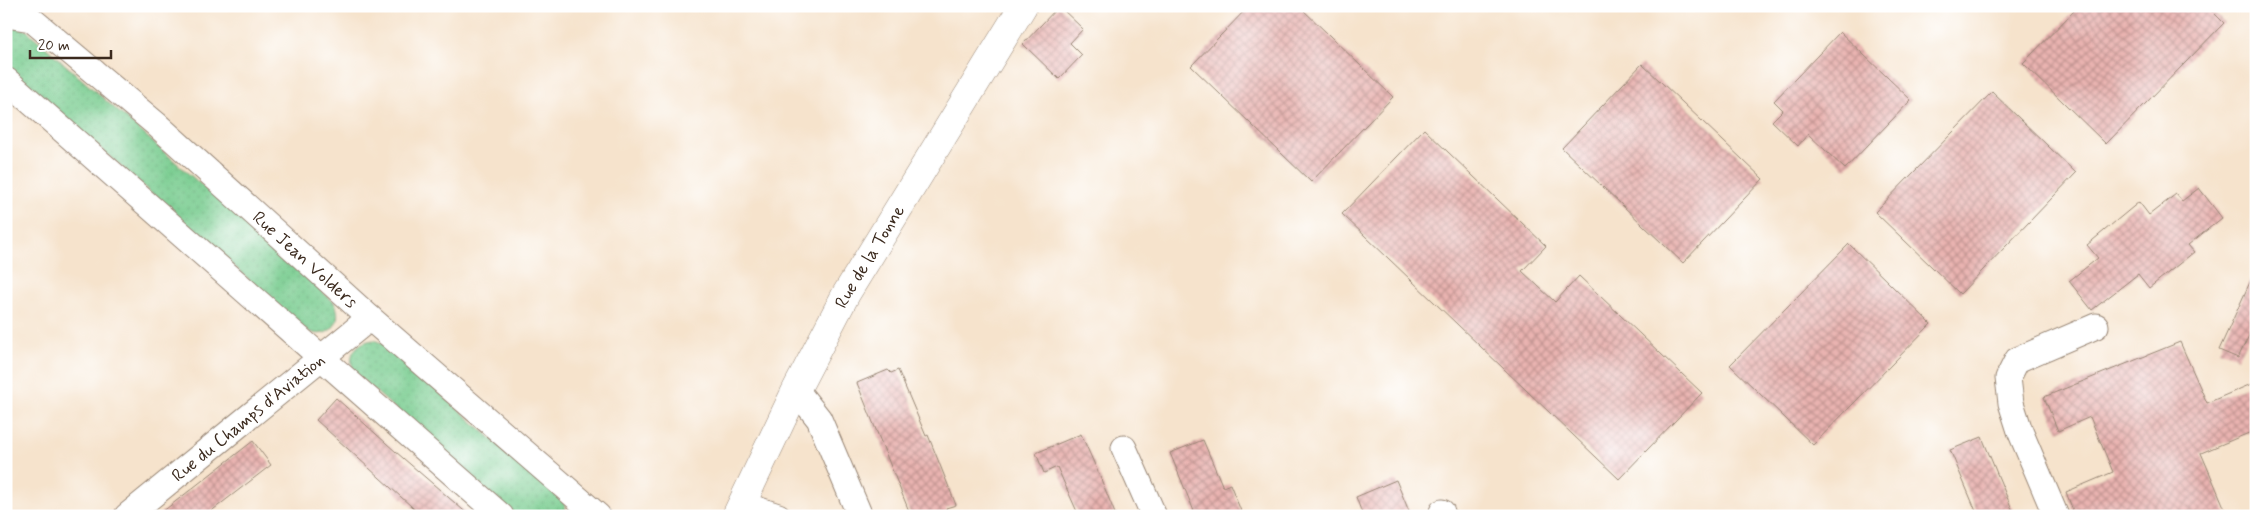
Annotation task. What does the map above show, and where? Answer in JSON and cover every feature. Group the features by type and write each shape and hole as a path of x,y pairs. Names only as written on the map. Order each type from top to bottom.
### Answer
{"street":[{"name":"Rue de la Tonne","path":"739,510 796,390 846,294 1023,6"},
{"name":"Rue Jean Volders","path":"6,15 31,19 156,124 370,318 596,515"},
{"path":"6,80 501,516"},
{"name":"Rue du Champs d'Aviation","path":"127,516 370,318"},
{"path":"2056,516 2020,431 2011,403 2008,378 2017,360 2096,326"},
{"path":"796,390 819,419 860,516"},
{"path":"1124,448 1154,516"},
{"path":"739,510 778,516"}],"green space":[{"path":"14,26 26,30 334,302 338,317 332,328 320,334 306,330 6,65 6,29"},
{"path":"374,340 386,345 564,503 568,516 515,516 355,373 352,367 354,351 367,341"}],"building":[{"path":"1059,6 1083,29 1070,43 1082,55 1059,79 1023,44"},
{"path":"1249,6 1299,6 1393,97 1311,182 1191,66"},
{"path":"2079,6 2207,6 2224,23 2106,144 2023,63"},
{"path":"1840,32 1911,100 1845,169 1808,134 1798,146 1772,121 1783,110 1774,101"},
{"path":"1642,64 1763,179 1683,263 1562,148"},
{"path":"1992,92 2076,173 1960,294 1875,212"},
{"path":"1424,129 1546,246 1522,271 1555,302 1579,276 1702,393 1619,479 1342,214"},
{"path":"2199,188 2222,218 2188,245 2194,252 2149,288 2138,274 2092,310 2069,281 2098,258 2087,245 2139,202 2149,215 2176,194 2182,201"},
{"path":"1849,244 1931,324 1813,445 1730,365"},
{"path":"2256,269 2256,321 2238,358 2219,350"},
{"path":"2180,342 2207,403 2256,382 2256,430 2201,453 2228,516 2075,516 2066,492 2113,472 2090,417 2058,431 2044,397"},
{"path":"888,370 891,373 898,370 926,436 928,435 956,505 946,508 949,516 911,516 857,383"},
{"path":"336,398 470,516 422,516 316,420"},
{"path":"1081,434 1116,516 1079,516 1057,467 1044,473 1036,453"},
{"path":"1982,437 2015,516 1978,516 1950,450"},
{"path":"1203,440 1223,487 1230,484 1243,516 1196,516 1170,453"},
{"path":"253,441 271,465 205,516 157,516"},
{"path":"1396,480 1411,516 1363,516 1356,497"}]}
